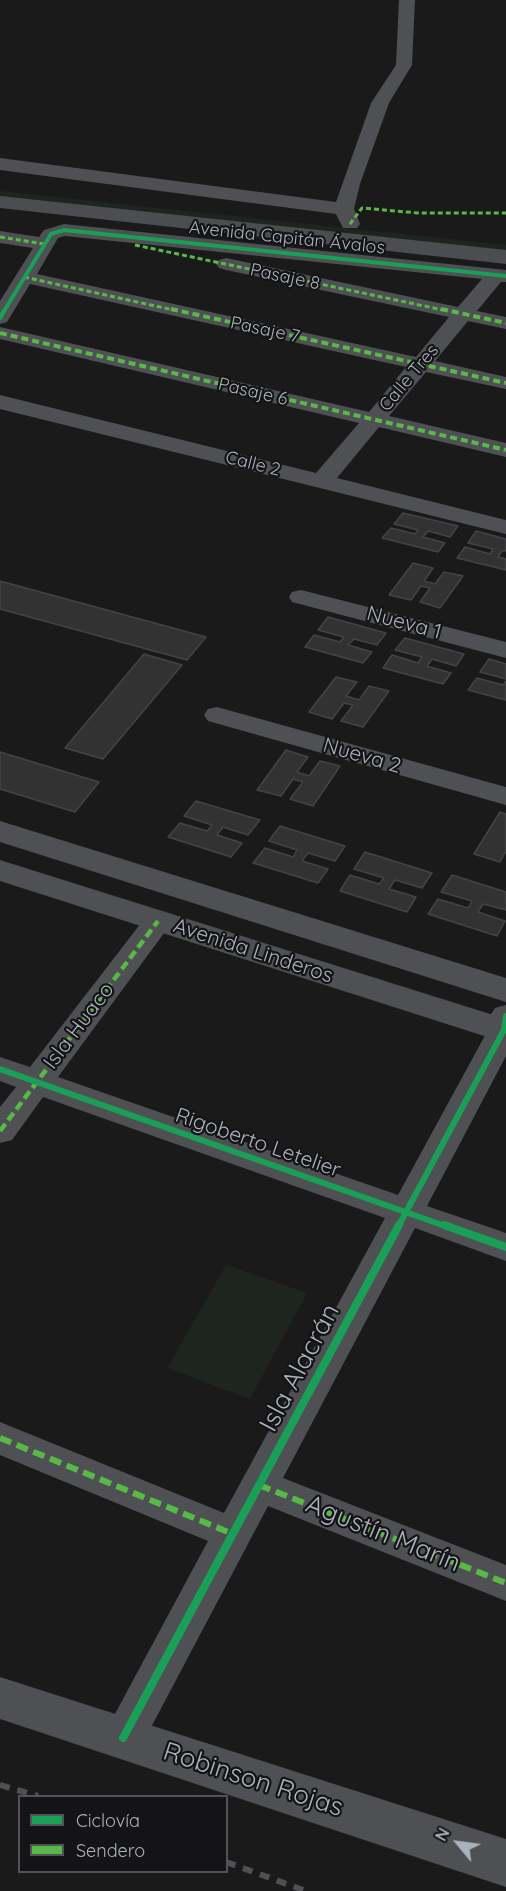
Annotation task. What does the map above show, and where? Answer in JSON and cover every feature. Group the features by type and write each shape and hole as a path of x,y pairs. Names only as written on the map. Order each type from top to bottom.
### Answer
{"highway":[{"name":"Avenida Capitán Ávalos","path":"0,187 347,217 506,241"},
{"name":"Avenida Capitán Ávalos","path":"0,202 503,269"}],"street":[{"path":"0,164 347,217 380,103 404,65 407,0"},
{"path":"3,307 51,234 64,230"},
{"name":"Avenida Capitán Ávalos","path":"64,230 503,269"},
{"name":"Pasaje 8","path":"64,230 506,323"},
{"path":"0,237 44,244"},
{"name":"Calle Tres","path":"322,481 503,269"},
{"name":"Pasaje 7","path":"24,277 506,383"},
{"name":"Pasaje 6","path":"0,333 506,450"},
{"name":"Calle 2","path":"0,402 506,527"},
{"name":"Nueva 1","path":"301,597 506,650"},
{"name":"Nueva 2","path":"218,715 506,796"},
{"name":"Avenida Linderos","path":"0,831 506,990"},
{"name":"Avenida Linderos","path":"0,870 158,921 505,1026"},
{"name":"Isla Huaco","path":"0,1131 158,921"},
{"name":"Isla Alacrán","path":"123,1738 505,1026"},
{"name":"Rigoberto Letelier","path":"0,1069 506,1247"},
{"path":"0,1438 233,1534"},
{"name":"Agustín Marín","path":"259,1485 506,1583"},
{"name":"Robinson Rojas","path":"0,1698 506,1863"}],"shaded area":[{"path":"0,191 506,245 506,252 0,199"},
{"path":"226,1265 307,1293 250,1399 167,1368"}],"building":[{"path":"403,513 458,526 450,537 428,531 423,537 445,543 438,552 382,538 391,528 415,534 418,530 394,524"},
{"path":"476,531 506,539 506,551 502,551 498,557 506,559 506,570 457,558 465,547 490,554 493,549 468,543"},
{"path":"413,563 433,568 424,581 435,584 444,572 463,576 440,608 420,602 430,588 421,586 411,600 389,595"},
{"path":"0,581 206,637 187,660 0,609"},
{"path":"328,617 386,633 377,645 354,639 348,645 372,652 363,663 305,647 314,635 340,642 344,637 318,630"},
{"path":"405,638 464,654 456,666 432,659 427,666 451,673 443,684 383,668 392,655 418,663 422,657 395,650"},
{"path":"144,654 182,665 103,759 65,748"},
{"path":"489,659 506,664 506,679 480,672"},
{"path":"336,677 357,682 346,696 359,700 369,686 389,691 363,727 341,721 353,705 344,703 332,719 309,712"},
{"path":"477,678 503,685 506,681 506,700 468,690"},
{"path":"286,750 308,757 297,772 309,776 320,761 340,766 313,806 290,799 303,782 293,779 281,796 257,790"},
{"path":"0,752 99,782 75,812 0,789"},
{"path":"196,801 260,820 248,835 223,827 217,835 242,843 231,857 168,837 180,823 207,831 212,825 184,816"},
{"path":"500,812 506,814 506,851 500,862 474,854"},
{"path":"280,826 345,846 335,861 308,853 302,861 328,869 318,883 253,863 265,848 293,857 297,850 269,841"},
{"path":"365,852 432,873 422,888 395,880 389,889 416,897 407,912 340,891 350,875 379,884 384,878 354,869"},
{"path":"452,875 506,892 506,910 483,904 478,912 505,921 497,936 428,914 438,899 468,908 472,901 441,892"}],"railway":[{"path":"0,1785 35,1795"},
{"path":"228,1863 306,1891"}],"marked path":[{"path":"350,224 362,208 418,213 506,213"},
{"path":"0,237 44,244"},
{"path":"135,245 506,323"},
{"path":"24,277 506,383"},
{"path":"0,333 506,450"},
{"path":"0,1131 158,921"},
{"path":"0,1438 233,1534"},
{"path":"259,1485 506,1583"}],"cycle path":[{"path":"0,318 51,234 64,230 506,276"},
{"path":"123,1738 504,1030 506,1016"},
{"path":"0,1069 506,1247"}]}
